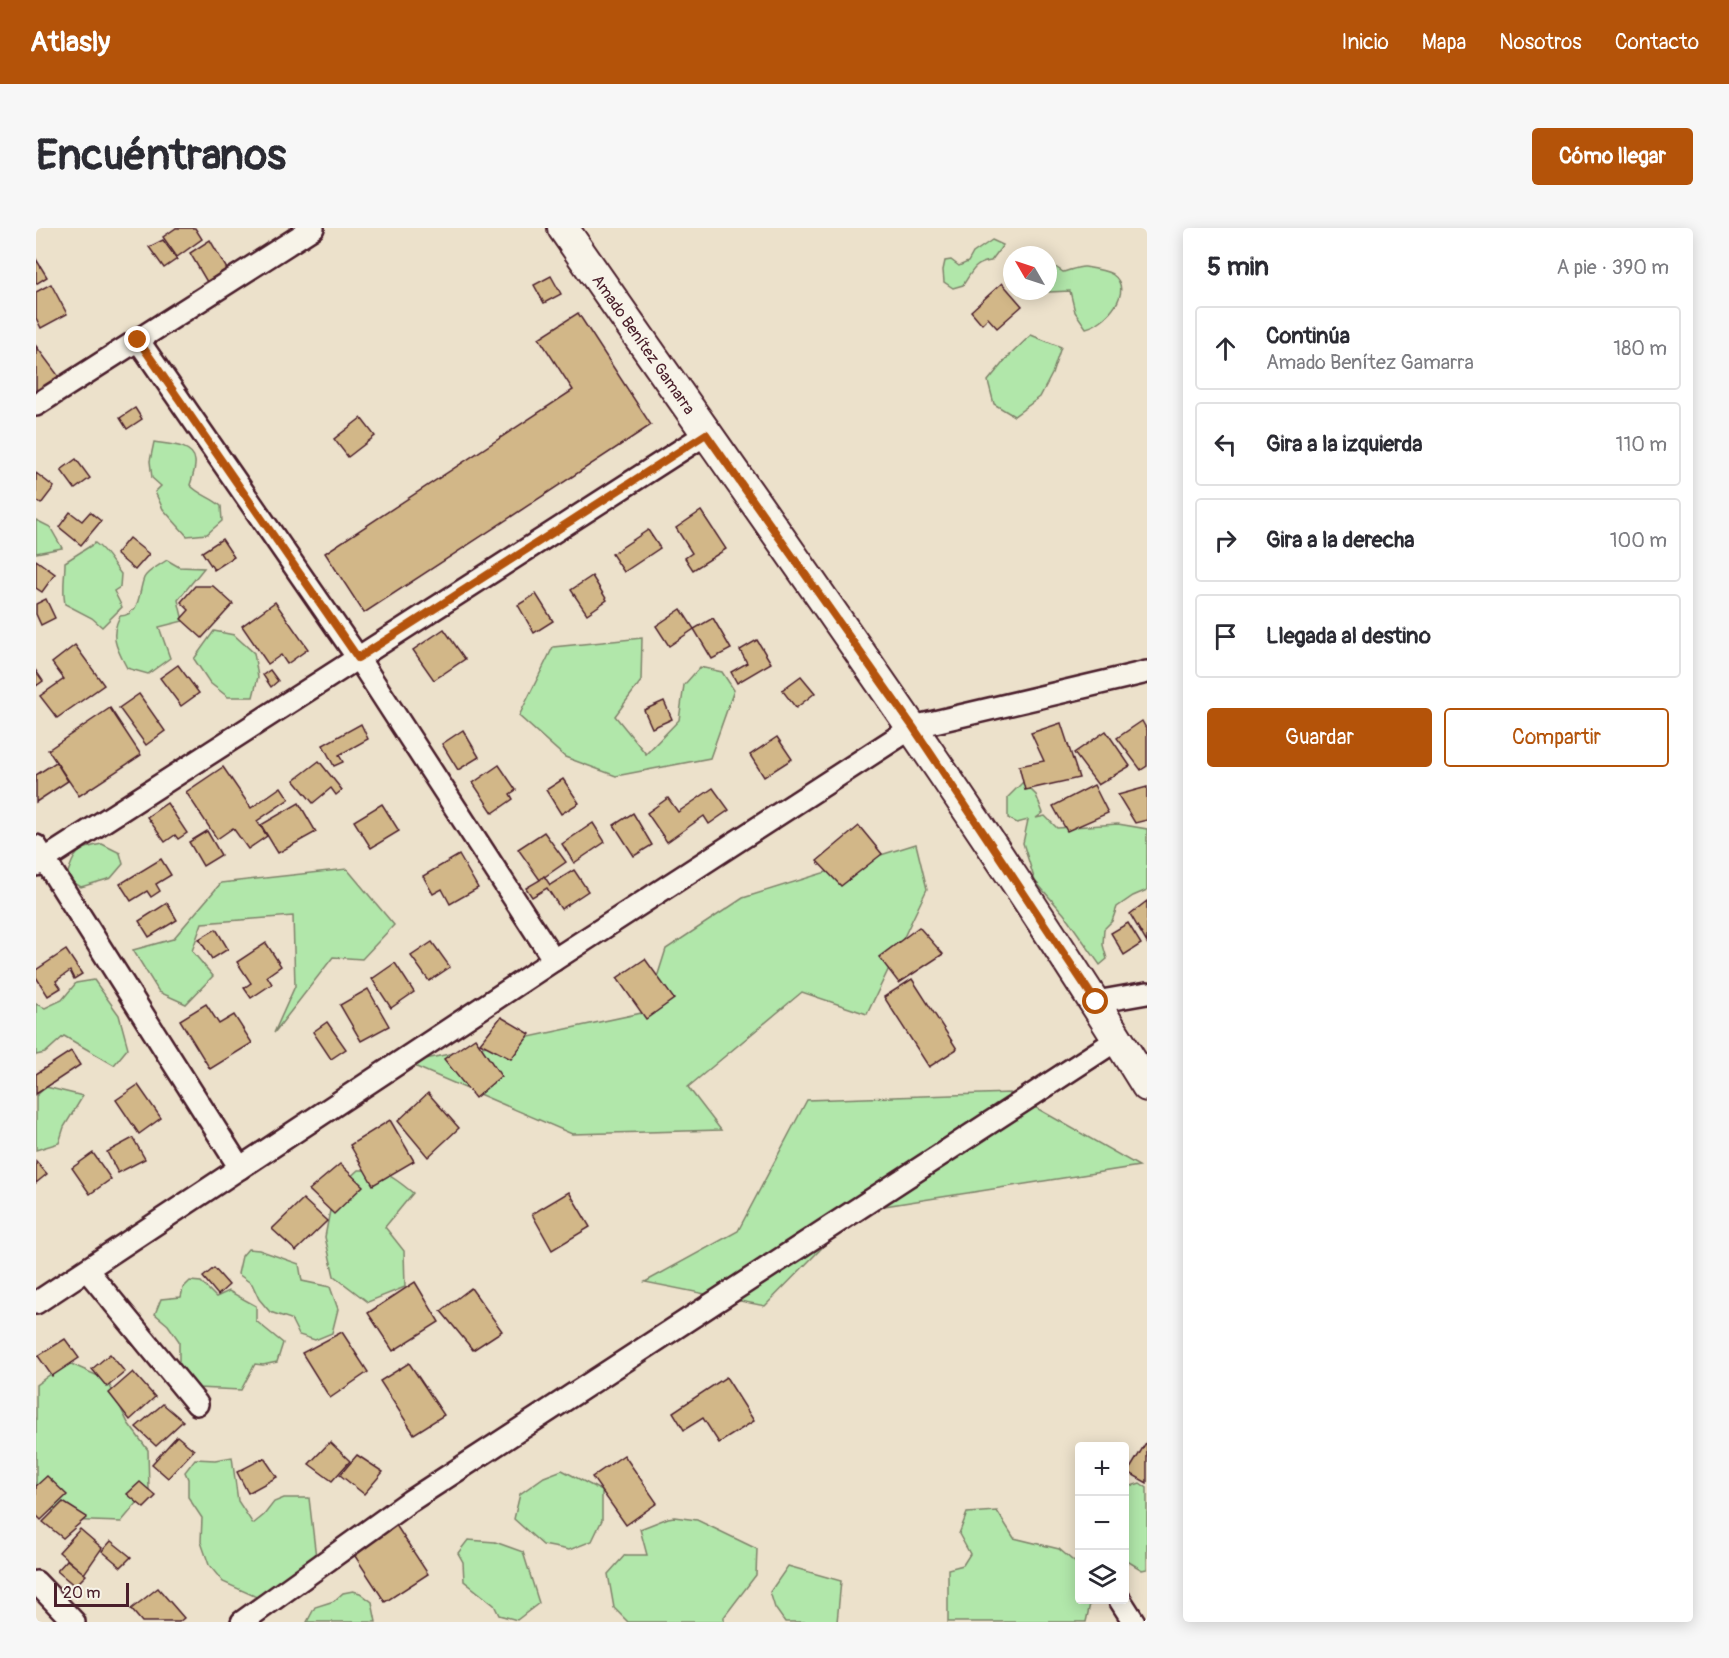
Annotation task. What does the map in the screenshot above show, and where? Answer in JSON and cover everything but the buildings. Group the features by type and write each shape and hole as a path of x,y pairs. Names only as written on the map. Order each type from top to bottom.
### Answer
{"main road":[{"name":"Amado Benítez Gamarra","path":"563,228 913,727 1096,1002 1147,1086"}],"street":[{"path":"36,405 314,228"},
{"path":"138,340 358,658 554,960"},
{"path":"240,1168 39,857 358,658 706,434"},
{"path":"36,1303 554,960 913,727 1147,672"},
{"path":"1096,1002 1147,993"},
{"path":"242,1622 420,1494 1118,1039"},
{"path":"87,1270 197,1404"},
{"path":"36,1582 74,1622"},
{"path":"1123,1604 1134,1622"}],"green space":[{"path":"992,240 1003,245 991,261 977,266 963,285 953,288 944,282 945,261 951,260 959,266 968,262 973,253"},
{"path":"1083,267 1112,274 1119,281 1121,289 1119,298 1109,314 1086,328 1075,312 1070,291 1057,292 1057,268 1063,272"},
{"path":"1031,335 1061,347 1052,374 1040,397 1014,416 994,404 988,381 1006,359"},
{"path":"154,442 185,448 193,455 195,467 190,485 221,506 222,521 207,534 187,536 163,509 155,492 161,486 152,478 150,461"},
{"path":"36,520 50,527 62,548 36,553"},
{"path":"95,543 106,553 121,574 120,587 114,591 122,607 102,627 92,618 65,604 64,598 65,562"},
{"path":"167,560 179,567 204,568 178,600 183,621 159,627 170,658 148,674 127,668 117,649 115,630 120,616 132,612 138,602 146,575"},
{"path":"214,631 234,635 254,653 258,677 253,697 228,697 210,683 194,659"},
{"path":"642,638 641,681 615,716 646,754 679,720 684,685 700,667 722,672 734,690 710,758 616,776 565,757 519,716 553,647"},
{"path":"1023,782 1036,795 1043,813 1036,818 1045,816 1057,828 1118,824 1147,829 1147,890 1117,907 1112,921 1104,929 1103,945 1107,959 1100,965 1064,914 1035,881 1023,843 1028,820 1017,823 1008,818 1008,797"},
{"path":"102,844 120,853 123,864 111,878 81,887 66,878 77,853"},
{"path":"916,844 927,889 867,1014 802,992 688,1087 721,1130 572,1134 407,1063 646,1012 666,949 743,898"},
{"path":"347,869 394,925 362,959 333,957 274,1033 295,986 293,916 202,923 192,951 213,976 186,1004 159,992 133,950 173,939 221,883"},
{"path":"94,980 119,1015 128,1048 114,1065 64,1036 45,1053 36,1055 36,1004 45,1008 62,1000 76,983"},
{"path":"46,1087 83,1096 64,1127 59,1143 36,1150 36,1096"},
{"path":"1010,1093 1139,1166 859,1210 765,1306 645,1282 738,1231 807,1100"},
{"path":"358,1170 375,1171 388,1175 413,1193 385,1227 404,1251 405,1287 368,1302 334,1276 325,1237 331,1205 351,1199 344,1183"},
{"path":"248,1249 259,1250 299,1264 302,1281 330,1287 338,1309 332,1333 315,1340 299,1335 291,1319 270,1312 259,1299 252,1284 238,1274 242,1256"},
{"path":"190,1281 201,1282 216,1297 229,1291 256,1306 256,1321 283,1343 277,1362 255,1364 241,1390 197,1388 179,1364 179,1341 168,1325 155,1314 161,1299 181,1297 183,1288"},
{"path":"67,1362 107,1380 128,1423 148,1450 149,1489 121,1522 62,1520 36,1494 36,1385"},
{"path":"232,1457 238,1501 253,1524 274,1502 284,1498 309,1498 317,1566 261,1599 223,1582 209,1565 201,1542 202,1518 188,1497 188,1479 185,1472 195,1459 215,1460"},
{"path":"562,1470 602,1491 602,1520 592,1541 569,1550 543,1545 514,1519 520,1494 544,1477"},
{"path":"1140,1483 1147,1488 1147,1569 1142,1570 1129,1562 1129,1487"},
{"path":"997,1511 1014,1538 1059,1549 1075,1562 1075,1604 1090,1604 1086,1622 948,1622 948,1569 963,1565 970,1554 959,1534 967,1513"},
{"path":"674,1517 697,1520 757,1549 756,1575 724,1617 724,1622 628,1622 614,1608 608,1574 625,1555 647,1555 640,1529"},
{"path":"468,1540 495,1542 523,1552 539,1603 517,1620 499,1615 494,1605 464,1581 463,1562 458,1553"},
{"path":"788,1566 841,1581 837,1622 785,1622 775,1608 770,1592"},
{"path":"353,1591 372,1602 376,1622 307,1622 315,1607 334,1601 343,1593"}],"route":[{"path":"138,340 358,658 706,434 913,727 1096,1002"}]}
